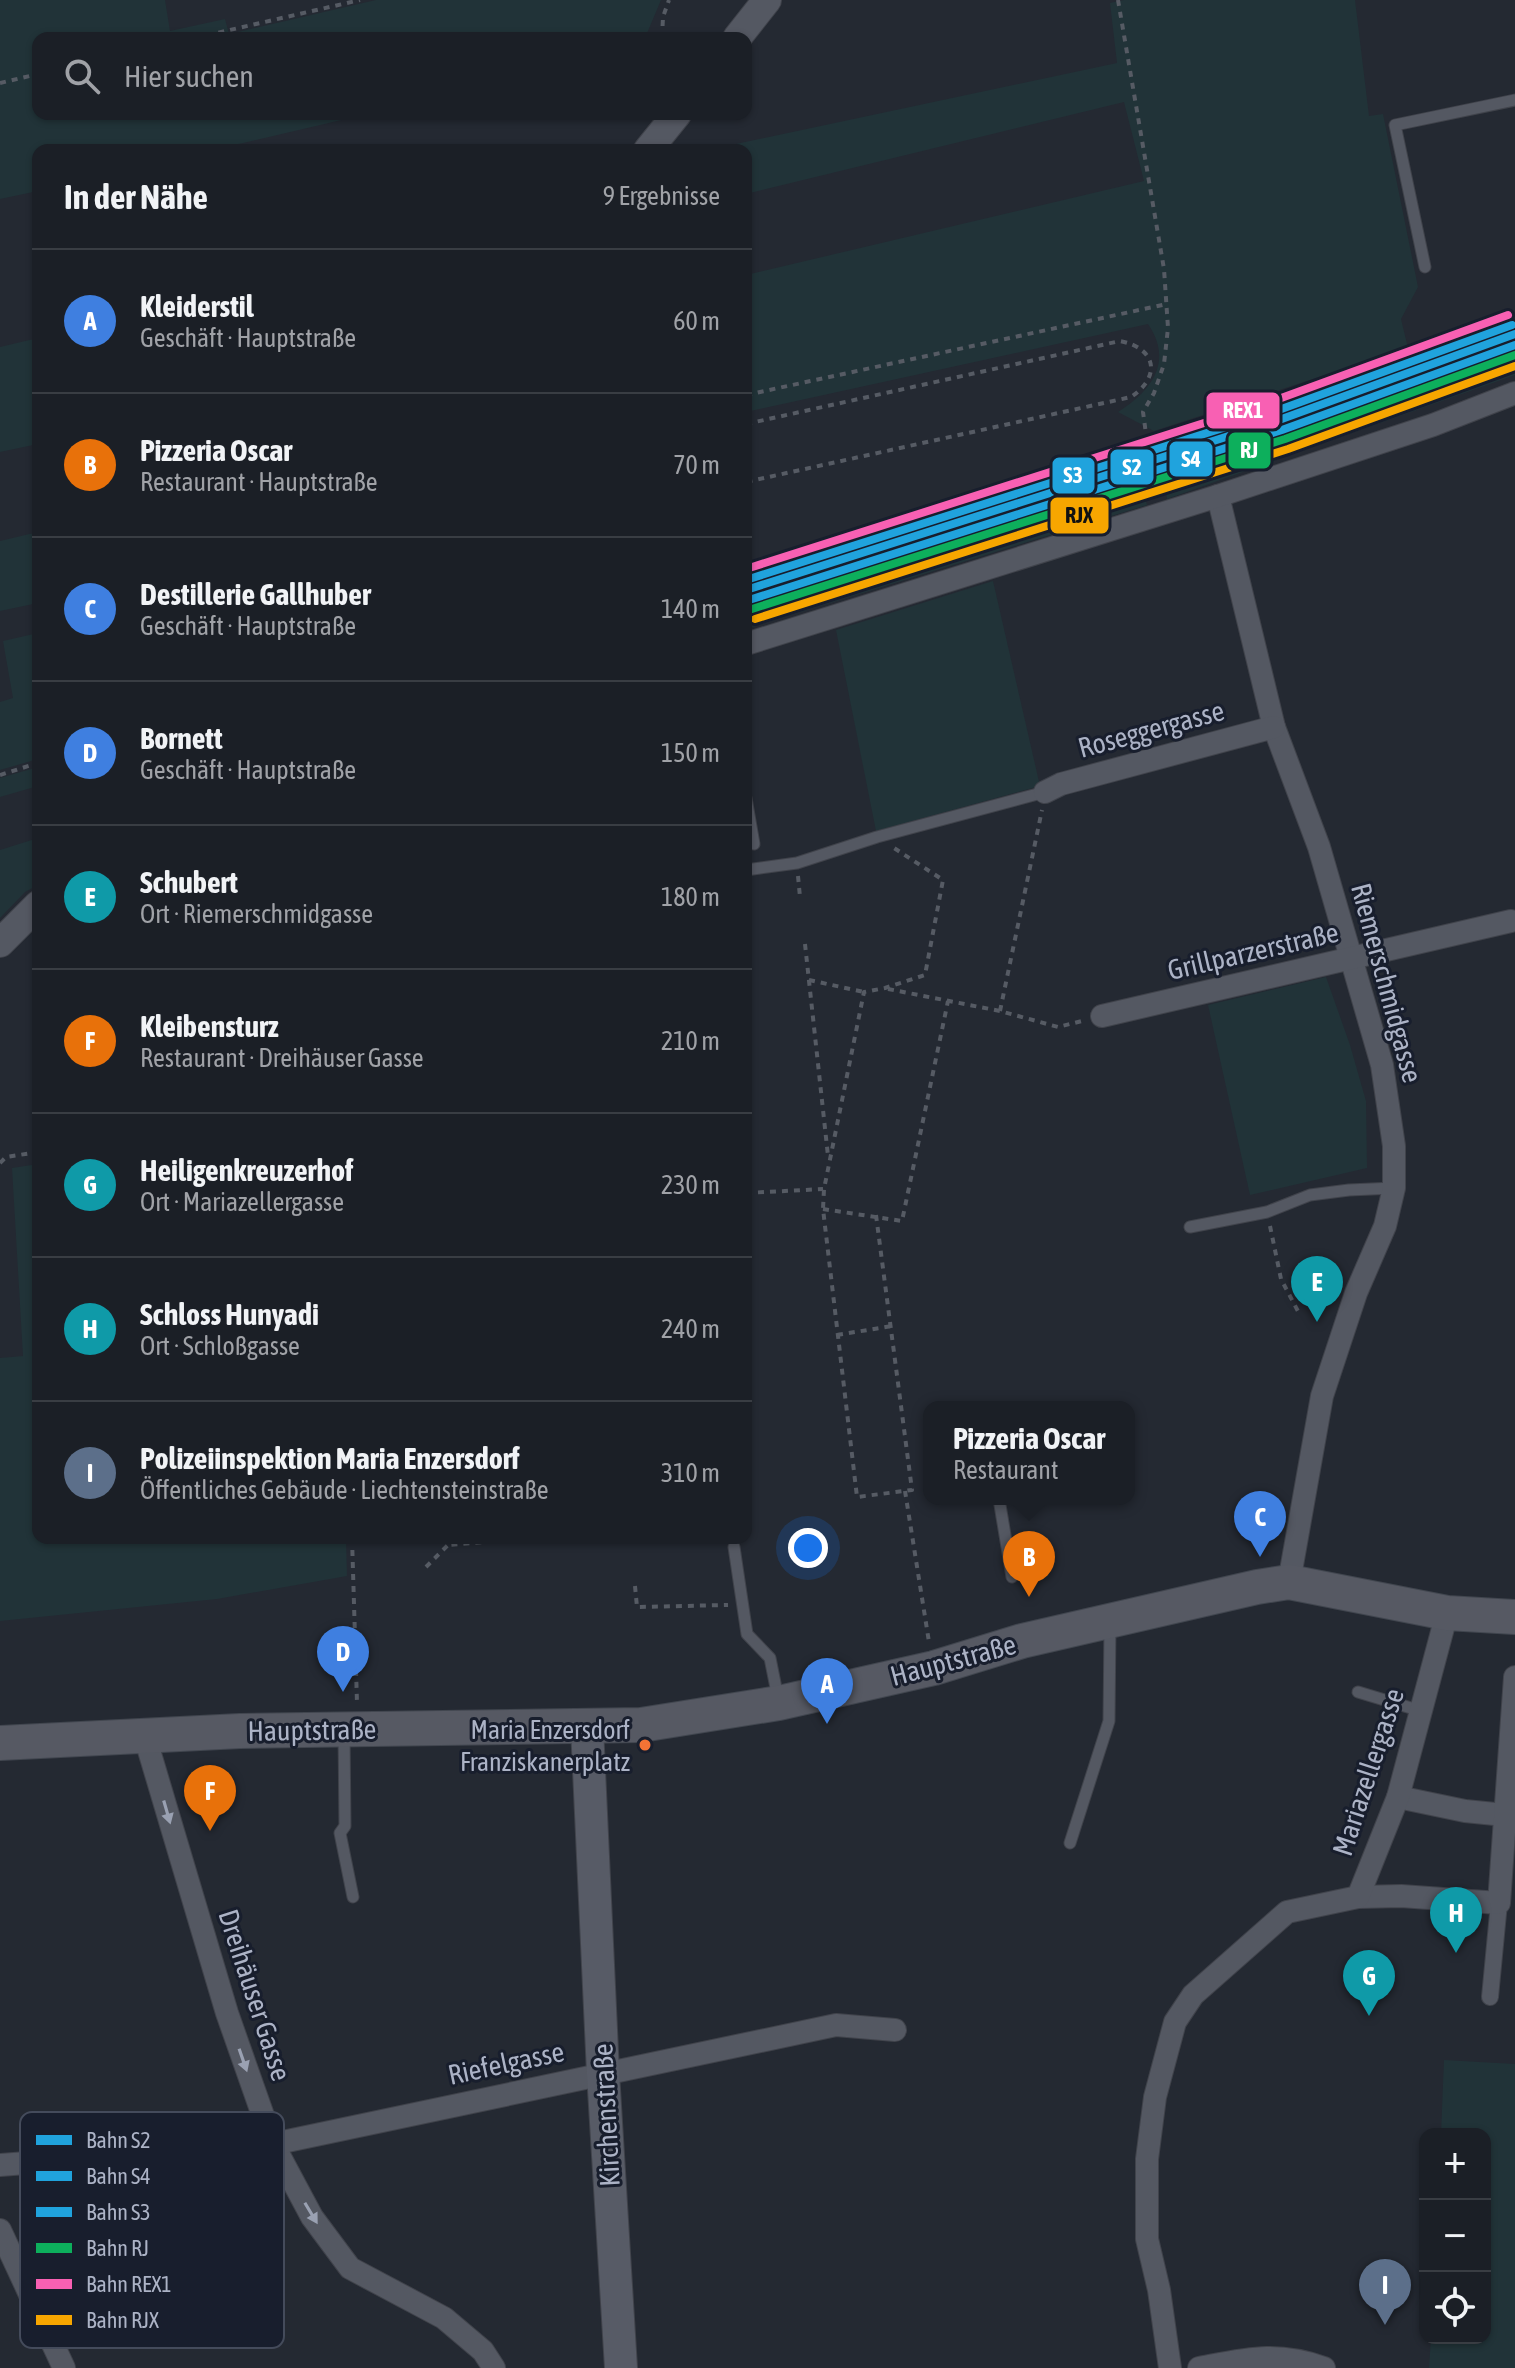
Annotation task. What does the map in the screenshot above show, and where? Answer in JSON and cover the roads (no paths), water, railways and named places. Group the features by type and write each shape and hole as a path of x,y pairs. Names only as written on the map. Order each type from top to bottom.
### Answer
{"main road":[{"name":"Hauptstraße","path":"0,1743 350,1729 587,1727 664,1723 779,1703 934,1668 1021,1635 1110,1623 1289,1582 1447,1613 1515,1617"},
{"name":"Kirchenstraße","path":"587,1727 621,2368"}],"street":[{"path":"742,32 767,0"},
{"path":"653,144 672,120"},
{"path":"752,642 1218,496 1433,425 1515,393"},
{"name":"Riemerschmidgasse","path":"1218,496 1274,727 1319,847 1382,1065 1394,1146 1394,1188 1385,1226 1356,1293 1322,1396 1289,1582"},
{"name":"Roseggergasse","path":"1045,792 1061,784 1274,727"},
{"path":"0,943 32,911"},
{"name":"Grillparzerstraße","path":"1102,1016 1511,921"},
{"name":"Mariazellergasse","path":"1170,2368 1159,2290 1147,2239 1147,2159 1155,2097 1175,2022 1193,1995 1287,1912 1358,1897 1398,1797 1447,1613"},
{"path":"1490,1997 1507,1903 1505,1815 1511,1785 1515,1677"},
{"name":"Dreihäuser Gasse","path":"145,1737 227,2013 262,2112"},
{"path":"1398,1797 1465,1811 1505,1815"},
{"path":"1358,1897 1401,1896 1507,1903"},
{"name":"Riefelgasse","path":"284,2142 836,2025 895,2030"},
{"name":"Riefelgasse","path":"0,2165 20,2163"},
{"name":"Dreihäuser Gasse","path":"284,2165 312,2217 350,2268 444,2318 483,2351 494,2368"},
{"path":"0,2230 20,2273"},
{"path":"55,2348 64,2368"},
{"path":"1199,2368 1267,2358 1297,2358 1324,2368"}],"lane":[{"path":"1425,267 1395,125 1515,100"},
{"path":"752,869 797,863 877,837 1045,792"},
{"path":"752,832 754,844"},
{"path":"1190,1227 1267,1212 1310,1195 1394,1188"},
{"path":"1000,1505 1012,1577"},
{"path":"734,1547 747,1634 770,1658 779,1703"},
{"path":"1070,1843 1109,1721 1110,1623"},
{"path":"1358,1692 1421,1711"},
{"path":"350,1729 345,1826 340,1833 353,1897"}],"rail line":[{"name":"REX1","path":"752,567 1273,401 1508,315"},
{"name":"S3","path":"752,578 1276,411 1512,325"},
{"name":"S2","path":"752,588 1279,420 1515,334"},
{"name":"S4","path":"752,599 1282,430 1515,345"},
{"name":"RJ","path":"752,609 1285,439 1515,355"},
{"name":"RJX","path":"755,619 1288,449 1515,366"}],"place":[{"name":"Schubert","path":"1317,1322"},
{"name":"Destillerie Gallhuber","path":"1260,1557"},
{"name":"Pizzeria Oscar","path":"1029,1597"},
{"name":"Bornett","path":"343,1692"},
{"name":"Kleiderstil","path":"827,1724"},
{"name":"Maria Enzersdorf Franziskanerplatz","path":"645,1745"},
{"name":"Kleibensturz","path":"210,1831"},
{"name":"Schloss Hunyadi","path":"1456,1953"},
{"name":"Heiligenkreuzerhof","path":"1369,2016"},
{"name":"Polizeiinspektion Maria Enzersdorf","path":"1385,2325"}]}
